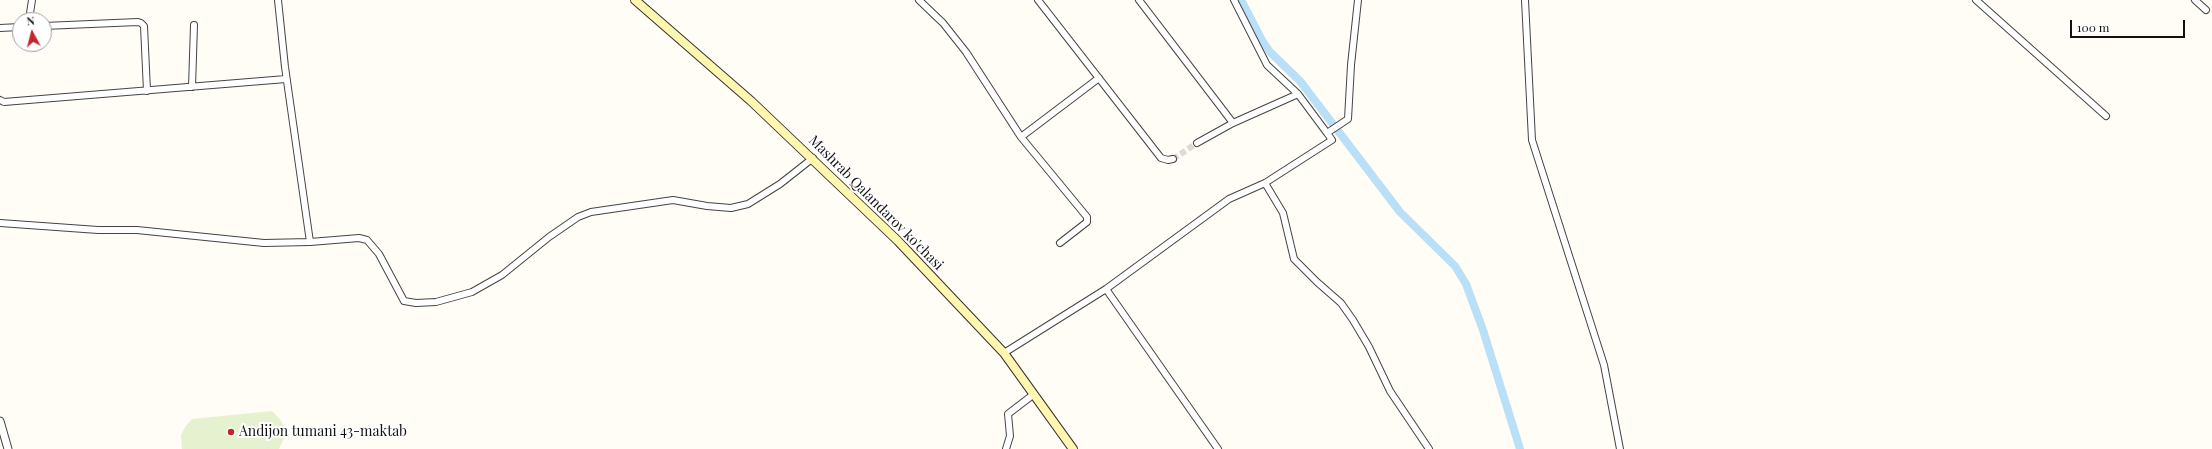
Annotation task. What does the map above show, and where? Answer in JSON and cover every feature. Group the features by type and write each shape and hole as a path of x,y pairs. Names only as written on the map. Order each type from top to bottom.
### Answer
{"main road":[{"name":"Mashrab Qalandarov ko'chasi","path":"635,0 751,101 813,158 898,241 1004,353 1074,449"}],"street":[{"path":"30,12 32,0"},
{"path":"278,0 286,79 310,242"},
{"path":"919,0 943,23 966,52 1021,138 1087,217 1087,222 1060,243"},
{"path":"1038,0 1161,158 1168,160 1173,159"},
{"path":"1139,0 1233,123"},
{"path":"1004,353 1106,289 1229,199 1265,183 1332,140 1329,132 1298,94 1267,65 1234,0"},
{"path":"1329,132 1348,120 1351,65 1358,0"},
{"path":"1525,0 1532,140 1604,365 1620,449"},
{"path":"1976,0 2106,116"},
{"path":"2195,0 2206,10"},
{"path":"52,26 141,23 144,26 147,91"},
{"path":"192,87 194,25"},
{"path":"0,28 12,27"},
{"path":"1021,138 1099,78"},
{"path":"0,100 4,102 286,79"},
{"path":"1197,143 1233,123 1298,94"},
{"path":"0,223 98,230 137,230 264,242 310,242 359,238 367,240 379,254 404,301 416,304 436,302 472,292 502,275 549,237 578,217 590,212 647,202 673,200 707,206 731,208 748,204 780,184 813,158"},
{"path":"1265,183 1283,213 1294,259 1341,303 1369,347 1390,391 1429,449"},
{"path":"1106,289 1218,449"},
{"path":"1006,449 1010,436 1008,414 1034,394"},
{"path":"0,421 8,449"}],"green space":[{"name":"Andijon tumani 43-maktab","path":"272,411 284,426 284,438 279,449 182,449 181,435 185,427 192,419"}],"waterway":[{"path":"1241,0 1263,42 1270,52 1300,81 1400,212 1455,266 1466,284 1483,330 1520,449"}],"tunnel":[{"path":"1173,159 1197,143"}],"place":[{"name":"Andijon tumani 43-maktab","path":"231,432"}]}
